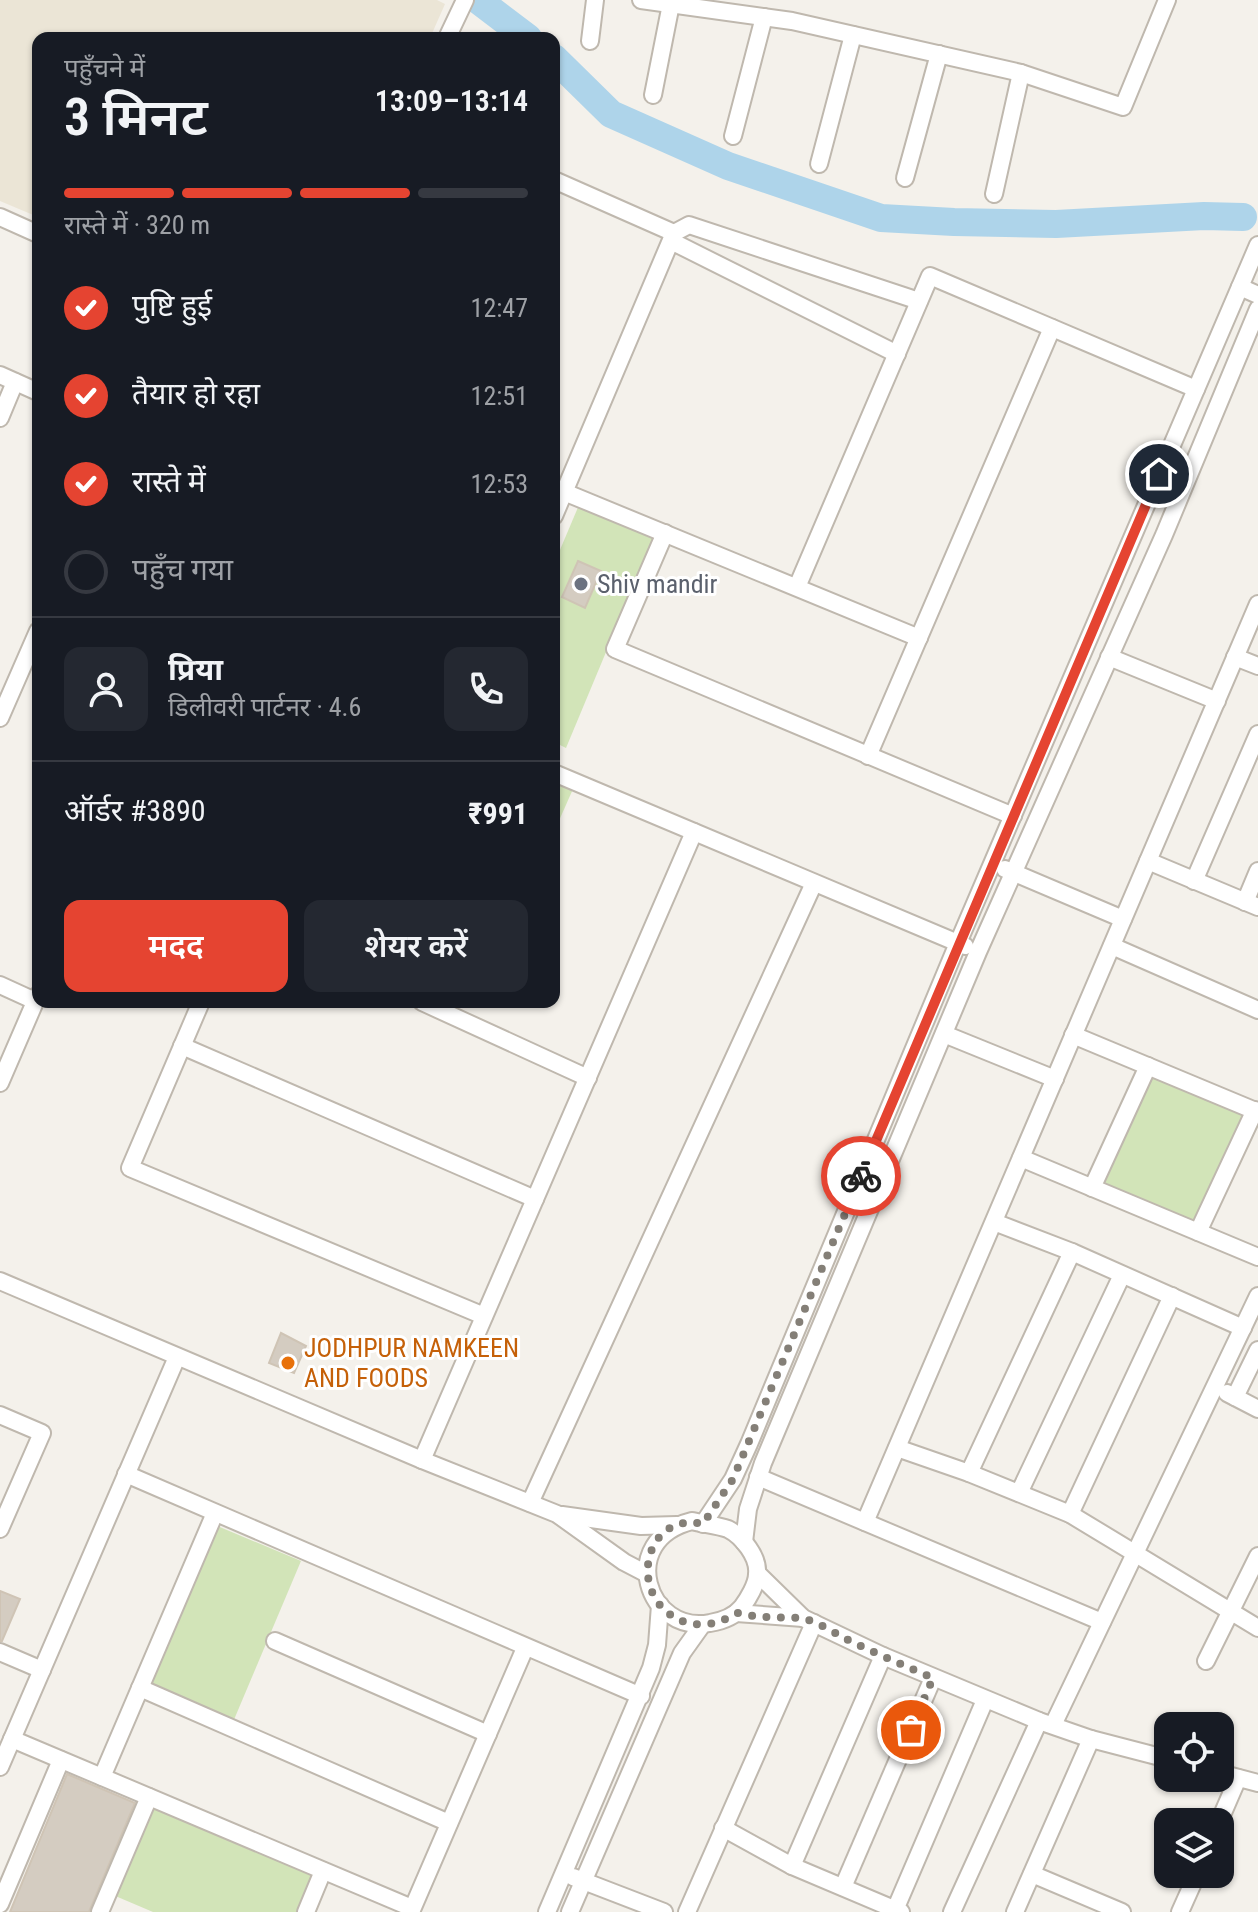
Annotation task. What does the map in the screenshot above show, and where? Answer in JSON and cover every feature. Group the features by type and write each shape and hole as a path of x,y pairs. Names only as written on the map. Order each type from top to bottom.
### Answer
{"street":[{"path":"590,41 595,0"},
{"path":"641,0 764,17 939,54 1021,73 1123,107 1167,0"},
{"path":"450,32 463,4"},
{"path":"653,95 671,4"},
{"path":"733,136 764,17"},
{"path":"819,164 853,35"},
{"path":"905,178 939,54"},
{"path":"994,194 1021,73"},
{"path":"560,184 673,237 897,354"},
{"path":"0,217 32,231"},
{"path":"560,502 673,237 689,225 919,301"},
{"path":"703,1524 733,1479 749,1444 958,943 1258,245"},
{"path":"797,587 930,276 1196,389"},
{"path":"1240,287 1258,295"},
{"path":"744,1542 748,1509 758,1477 978,952 1258,309"},
{"path":"868,756 1052,328"},
{"path":"0,418 8,379 32,389"},
{"path":"564,492 919,638"},
{"path":"665,533 615,649 1013,816"},
{"path":"865,1522 1258,605"},
{"path":"0,718 32,645"},
{"path":"1109,657 1217,701"},
{"path":"1235,657 1258,666"},
{"path":"1194,881 1258,734"},
{"path":"560,776 978,952"},
{"path":"422,1460 694,832"},
{"path":"1148,861 1251,904 1258,871"},
{"path":"993,863 1123,919"},
{"path":"530,1503 814,883"},
{"path":"1112,946 1258,1010"},
{"path":"0,985 32,996"},
{"path":"0,1083 33,1008"},
{"path":"198,1008 130,1168 484,1316"},
{"path":"435,1008 588,1078"},
{"path":"944,1034 1055,1079"},
{"path":"1073,1035 1256,1111 1198,1232"},
{"path":"182,1046 535,1199"},
{"path":"1092,1188 1148,1066"},
{"path":"1021,1158 1258,1257"},
{"path":"994,1222 1072,1252 1243,1328"},
{"path":"969,1473 1072,1252"},
{"path":"1019,1493 1122,1275"},
{"path":"0,1281 557,1514 631,1526 677,1525 692,1521 728,1530 744,1542 758,1574 808,1621 985,1700 1091,1739 1154,1755"},
{"path":"1070,1514 1172,1296"},
{"path":"952,1912 1046,1723 1102,1622 1258,1296"},
{"path":"1235,1397 1258,1350"},
{"path":"0,1767 177,1357"},
{"path":"1215,1386 1258,1409"},
{"path":"0,1415 42,1433 0,1529"},
{"path":"897,1448 1070,1514 1258,1628"},
{"path":"126,1474 641,1696"},
{"path":"758,1477 1102,1622"},
{"path":"102,1777 215,1513"},
{"path":"557,1514 624,1562 647,1574"},
{"path":"677,1525 652,1548 647,1574 660,1605 673,1617 702,1625 736,1613 758,1574"},
{"path":"1206,1661 1258,1556"},
{"path":"547,1912 641,1696 657,1645 660,1605"},
{"path":"736,1613 808,1621"},
{"path":"687,1912 808,1621"},
{"path":"570,1912 682,1653 702,1625"},
{"path":"275,1641 488,1734"},
{"path":"12,1739 412,1910 525,1648"},
{"path":"0,1652 42,1670"},
{"path":"792,1866 883,1656"},
{"path":"843,1887 933,1678"},
{"path":"140,1688 449,1823"},
{"path":"723,1828 792,1866 898,1911 985,1700"},
{"path":"1015,1912 1091,1739"},
{"path":"0,1904 61,1760"},
{"path":"1234,1777 1258,1783"},
{"path":"1225,1808 1238,1778"},
{"path":"100,1912 149,1797"},
{"path":"306,1912 323,1871"},
{"path":"564,1873 664,1912"},
{"path":"1032,1874 1122,1912"},
{"path":"1180,1912 1191,1888"}],"shaded area":[{"path":"0,0 437,0 445,4 433,32 32,32 32,214 0,201"}],"green space":[{"path":"579,505 654,537 566,748 560,745 560,550"},
{"path":"560,784 573,789 560,818"},
{"path":"1152,1075 1244,1114 1197,1222 1105,1183"},
{"path":"215,1525 301,1561 233,1722 147,1685"},
{"path":"151,1804 317,1874 301,1912 153,1912 113,1895"}],"building":[{"name":"Shiv mandir","path":"578,561 601,571 585,608 562,597"},
{"path":"281,1333 306,1346 294,1373 269,1363"},
{"path":"0,1591 20,1599 2,1641 0,1641"},
{"path":"67,1774 135,1803 89,1912 10,1912"}],"waterway":[{"path":"478,0 520,32"},
{"path":"560,64 611,114 728,166 881,218 1056,224 1204,216 1243,217"}],"way so far":[{"path":"861,1176 733,1479 703,1524 692,1521 677,1525 659,1539 652,1548 647,1574 660,1605 673,1617 687,1623 702,1625 736,1613 803,1618 933,1678 911,1730"}],"place":[{"name":"Shiv mandir","path":"581,584"},
{"name":"JODHPUR NAMKEEN AND FOODS","path":"288,1363"}],"route":[{"path":"861,1176 1159,474"}]}
